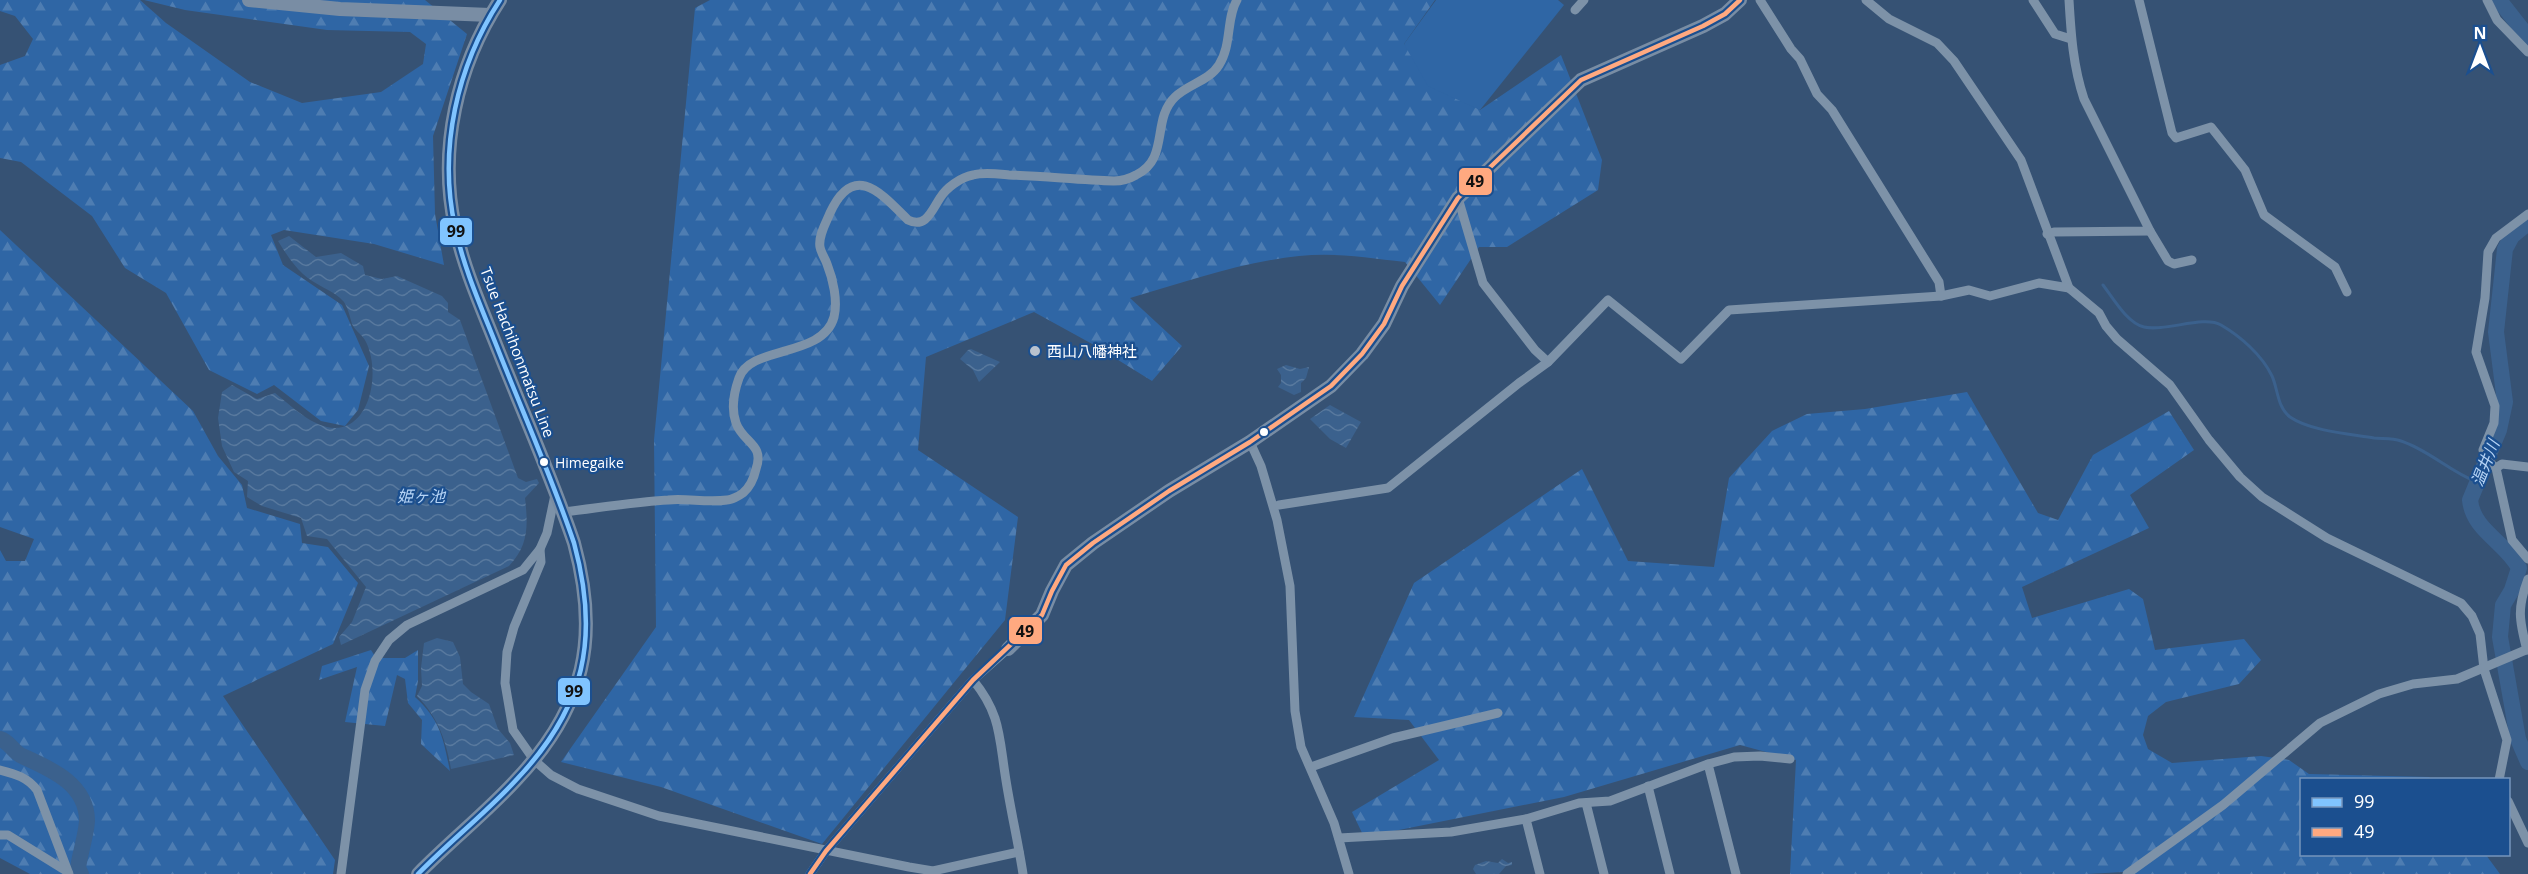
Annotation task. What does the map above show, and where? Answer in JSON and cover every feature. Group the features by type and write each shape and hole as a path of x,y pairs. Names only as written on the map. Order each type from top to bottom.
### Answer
{"street":[{"path":"249,0 340,9 490,15"},
{"name":"Tsue Hachihonmatsu Line","path":"418,874 517,780 554,733 581,674 587,645 586,606 581,568 564,512 471,281 455,226 450,186 450,139 460,86 490,15 501,0"},
{"path":"564,512 669,500 729,500 743,493 753,479 759,457 755,447 741,433 736,423 734,399 739,376 752,363 815,340 828,329 835,316 834,283 820,249 820,240 837,199 847,189 856,185 868,186 881,192 913,222 923,222 931,216 941,196 952,185 973,174 1117,181 1142,173 1153,163 1163,118 1173,98 1186,88 1210,76 1219,66 1227,48 1237,0"},
{"path":"1575,10 1584,0"},
{"path":"810,874 826,851 974,680 1042,615 1066,565 1093,543 1169,491 1250,442 1331,386 1362,354 1384,324 1402,286 1458,198 1581,80 1703,26 1725,14 1740,0"},
{"path":"1760,0 1791,49 1800,59 1817,94 1832,110 1940,282 1941,296"},
{"path":"1866,0 1889,19 1937,43 1954,61 1998,123 2020,160 2069,288 2099,313 2106,326 2118,339 2170,385 2209,440 2240,477 2262,497 2327,538 2460,603 2472,616 2480,634 2507,740 2499,778"},
{"path":"2033,0 2055,34 2071,39"},
{"path":"2069,0 2073,61 2084,99 2150,231 2168,261 2174,264 2192,260"},
{"path":"2139,0 2172,134 2176,138 2182,137 2211,126 2245,170 2264,215 2335,267 2347,292"},
{"path":"2487,0 2497,20 2528,52"},
{"path":"1458,198 1483,283 1535,350 1548,362"},
{"path":"2528,214 2496,238 2488,252 2485,298 2476,352 2493,398 2495,415 2483,450 2485,458 2496,468 2510,533 2528,560"},
{"path":"2047,234 2150,231"},
{"path":"1279,505 1388,488 1519,382 1548,362 1608,300 1681,359 1729,310 1941,296 1969,290 1990,296 2039,283 2069,288"},
{"path":"1250,442 1261,466 1276,520 1290,586 1295,711 1301,747 1339,838 1348,874"},
{"path":"2496,468 2502,464 2528,467"},
{"path":"341,874 365,690 375,661 389,640 407,625 523,570 540,549 547,533 555,492"},
{"path":"540,549 542,562 514,627 507,652 506,683 513,730 534,760 551,775 578,789 658,816 933,871 1020,852"},
{"path":"2127,874 2223,805 2320,723 2379,694 2413,684 2457,679 2527,650 2519,616 2520,598 2528,579"},
{"path":"974,680 985,694 1000,732 1023,874"},
{"path":"1311,767 1393,738 1498,714"},
{"path":"1339,838 1451,832 1526,819 1586,802 1610,801 1708,764 1734,757 1760,756 1790,759"},
{"path":"1708,764 1736,874"},
{"path":"0,770 21,776 31,782 37,790 69,873"},
{"path":"1648,786 1670,874"},
{"path":"1586,802 1604,874"},
{"path":"2510,805 2528,843"},
{"path":"1526,819 1540,874"},
{"path":"0,835 8,835 69,873"}],"green space":[{"path":"0,0 140,0 166,23 250,82 302,103 381,92 423,64 426,44 410,32 327,30 185,10 144,0 425,0 467,34 433,136 435,214 444,265 374,244 284,230 271,235 283,265 342,305 369,366 358,410 345,426 321,421 274,385 257,394 209,370 166,293 125,268 92,216 21,162 0,158 0,65 25,56 33,39 15,16 0,11"},
{"path":"710,0 1435,0 1404,44 1480,110 1561,55 1602,160 1598,190 1507,247 1479,247 1440,305 1405,262 1326,255 1299,256 1256,263 1130,298 1182,346 1152,381 1034,312 926,357 918,450 1018,517 1005,620 822,844 661,787 561,762 656,627 654,440 695,8"},
{"path":"1436,0 1558,0 1564,5 1480,110 1428,86 1404,44"},
{"path":"0,230 193,411 218,456 242,485 247,508 300,524 302,543 328,547 358,583 333,644 223,696 335,860 333,874 30,874 0,858 0,550 6,561 25,561 34,539 0,527"},
{"path":"1967,392 2038,513 2058,520 2093,455 2169,411 2194,450 2130,495 2149,528 2022,587 2032,618 2129,589 2143,599 2155,650 2244,639 2261,660 2239,684 2166,702 2148,716 2143,735 2148,749 2172,763 2261,756 2289,760 2309,774 2429,777 2300,778 2300,856 2487,856 2500,874 2126,874 2123,872 1790,874 1796,760 1740,745 1564,797 1364,837 1352,812 1439,760 1409,720 1354,717 1414,583 1582,469 1628,561 1714,567 1729,478 1772,431 1807,414 1865,409"},
{"path":"371,650 376,658 405,658 418,650 418,681 415,697 436,722 450,771 421,744 422,720 408,703 405,679 397,675 385,726 345,722 357,667 319,680 322,666"}],"water":[{"name":"姫ヶ池","path":"289,236 316,257 341,253 363,266 365,275 382,279 397,276 442,296 448,303 448,312 460,320 518,478 526,482 537,479 539,483 525,498 526,534 516,558 509,566 341,645 339,637 352,622 366,587 327,539 307,536 301,518 262,506 247,497 248,481 234,472 222,446 218,418 222,392 232,385 257,399 275,393 310,420 330,428 340,428 350,424 364,409 369,398 373,375 370,352 366,342 353,326 344,302 308,278 289,258 278,241"},
{"path":"971,349 1000,362 979,382 973,370 960,359"},
{"path":"1286,365 1300,369 1309,367 1306,378 1301,383 1301,392 1294,395 1278,387 1281,383 1281,375 1277,369"},
{"path":"1330,405 1361,422 1346,448 1330,439 1310,419"},
{"path":"437,638 453,642 460,657 463,684 489,704 498,729 510,743 514,755 451,769 447,748 436,721 417,696 422,686 421,668 424,643"},
{"path":"1502,859 1508,863 1512,862 1512,865 1506,866 1499,874 1476,874 1473,869 1475,865 1486,861 1498,863"}],"waterway":[{"name":"温井川","path":"2499,0 2528,37"},
{"name":"温井川","path":"2528,223 2512,236 2505,249 2496,332 2505,402 2499,430 2470,500 2477,520 2519,568 2512,590 2503,605 2500,637 2518,739 2528,762"},
{"path":"2103,285 2126,315 2138,325 2153,328 2214,322 2228,329 2243,340 2268,368 2283,408 2290,417 2298,422 2330,431 2401,441 2477,482"},
{"path":"0,739 19,754 44,766 65,780 81,797 87,821 78,868 81,874"}],"transit line":[{"name":"99","path":"418,874 505,791 540,752 572,698 581,670 585,640 586,610 582,577 574,543 480,306 459,243 450,198 450,138 462,80 472,52 500,0"},
{"name":"49","path":"810,874 826,851 973,680 1042,615 1066,565 1093,543 1169,491 1250,442 1331,386 1362,354 1384,324 1402,286 1458,198 1581,80 1703,26 1725,14 1740,0"}],"place":[{"name":"西山八幡神社","path":"1035,351"},
{"name":"Himegaike","path":"544,462"}]}
